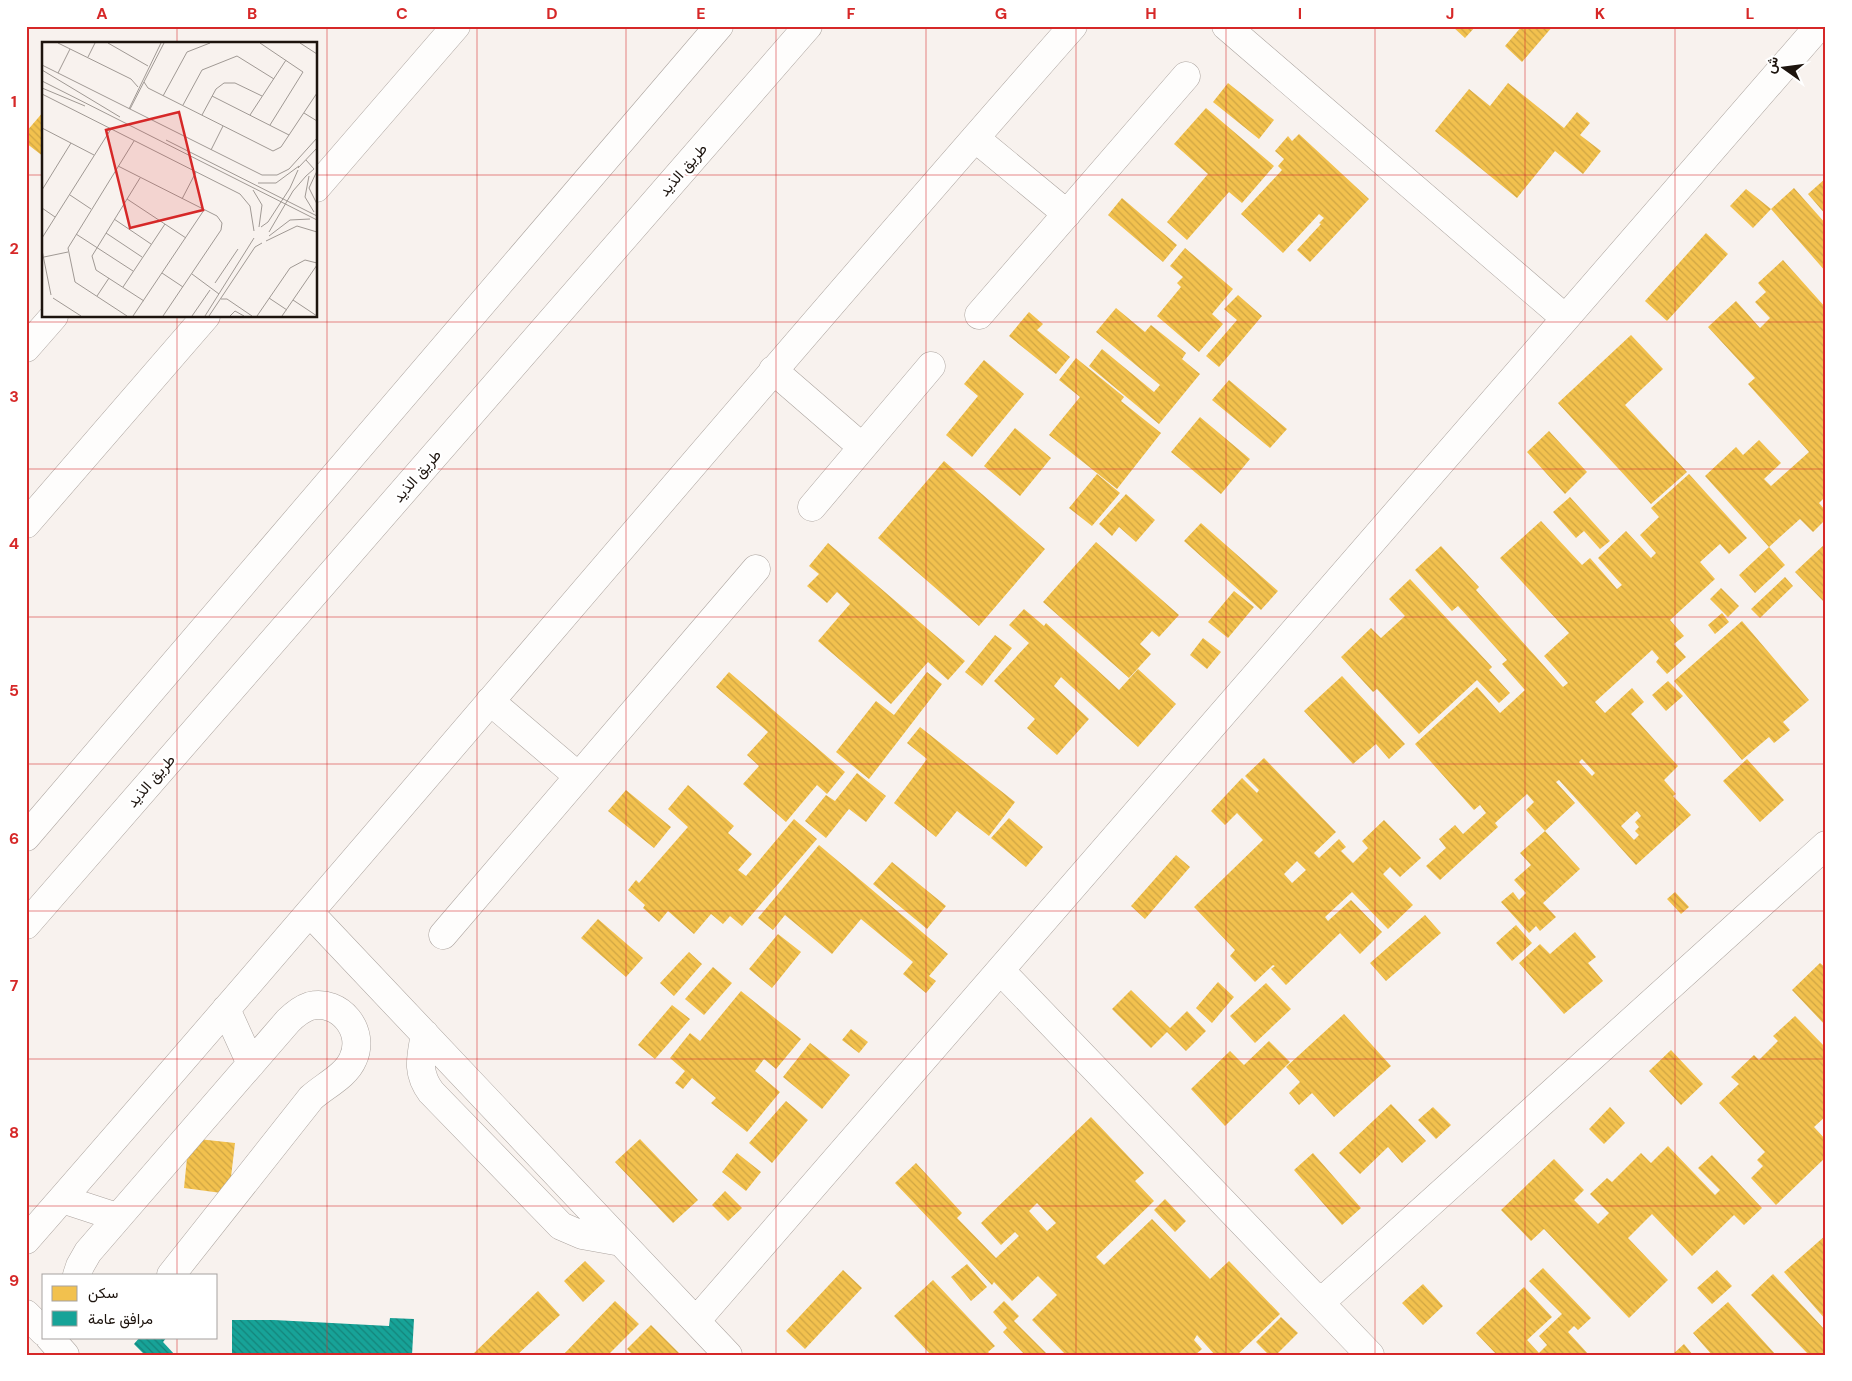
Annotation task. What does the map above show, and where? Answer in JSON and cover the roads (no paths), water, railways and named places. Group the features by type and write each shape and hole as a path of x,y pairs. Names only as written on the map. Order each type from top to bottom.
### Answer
{"main road":[{"path":"318,186 456,26"},
{"path":"26,837 719,26"},
{"name":"طريق الذيد","path":"26,925 808,26"},
{"path":"26,1240 310,913 773,370 1073,26"},
{"path":"1226,26 1565,318"},
{"path":"696,1321 1819,26"},
{"path":"979,315 1186,76"},
{"path":"975,138 1067,214"},
{"path":"26,348 52,318"},
{"path":"26,524 204,318"},
{"path":"812,507 930,366"},
{"path":"773,370 862,447"},
{"path":"442,935 756,569"},
{"path":"490,701 578,776"},
{"path":"1320,1303 1826,845"},
{"path":"310,913 728,1355"},
{"path":"1001,971 1370,1355"},
{"path":"77,1274 88,1252 117,1217 288,1021 298,1011 310,1006 324,1006 337,1010 348,1019 355,1031 357,1044 354,1058 346,1070 311,1098 173,1274"},
{"path":"226,1009 250,1064"},
{"path":"425,1034 420,1063 421,1074 425,1084 432,1092 561,1226 582,1235 621,1242"},
{"path":"62,1199 117,1217"},
{"path":"26,1314 42,1330"},
{"path":"50,1338 66,1355"}]}
